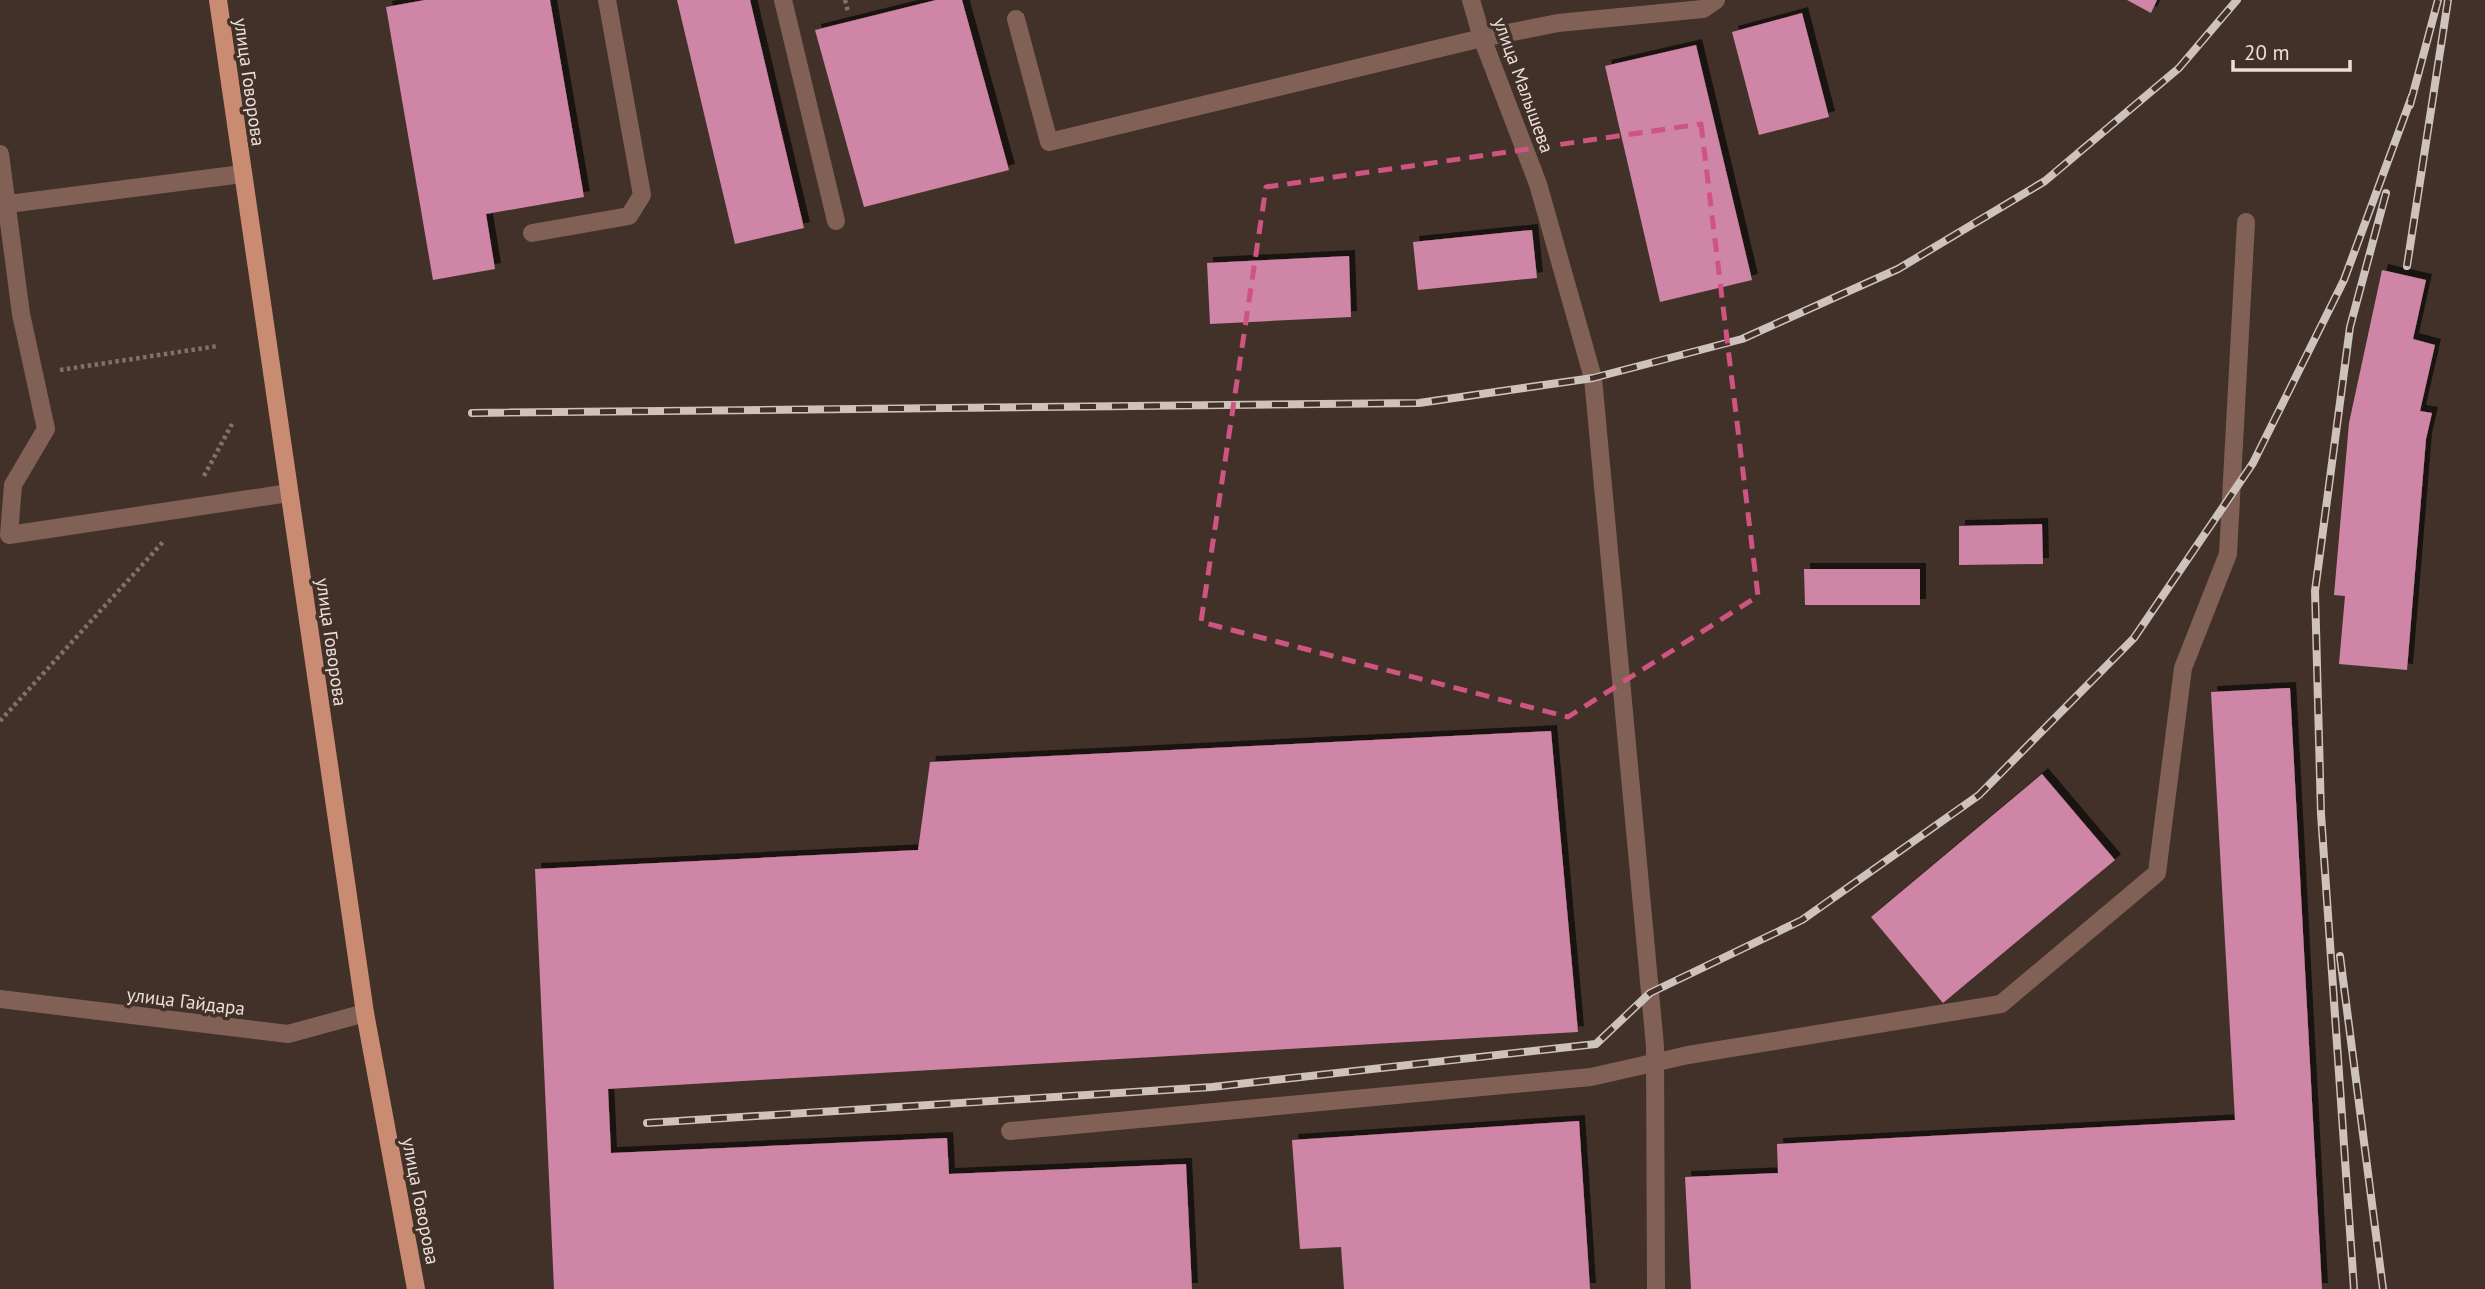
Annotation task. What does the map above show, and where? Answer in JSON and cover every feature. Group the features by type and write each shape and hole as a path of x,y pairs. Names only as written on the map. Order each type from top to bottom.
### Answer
{"main road":[{"name":"улица Говорова","path":"218,0 365,1013 416,1289"}],"street":[{"path":"532,233 629,216 642,195 607,0"},
{"path":"783,0 836,220"},
{"name":"улица Малышева","path":"1471,0 1482,38 1538,184 1593,378 1655,1062 1656,1289"},
{"path":"1016,19 1049,142 1482,38 1558,23 1703,9 1716,0"},
{"path":"0,154 4,204 21,314 46,429 13,485 9,535 289,493"},
{"path":"4,204 242,174"},
{"path":"1010,1131 1591,1077 1655,1062 2001,1004 2157,873 2183,668 2228,554 2246,222"},
{"name":"улица Гайдара","path":"0,999 288,1034 365,1013"}],"path":[{"path":"845,0 848,12"},
{"path":"34,374 218,346"},
{"path":"0,721 179,524 232,424"}],"highlighted area":[{"path":"1701,124 1758,596 1568,717 1201,622 1266,187"}],"building":[{"path":"425,0 550,0 584,197 486,214 495,269 433,280 386,7"},
{"path":"677,0 750,0 804,228 735,244"},
{"path":"936,0 962,0 1009,170 864,207 815,30"},
{"path":"2127,0 2157,0 2151,13"},
{"path":"1802,13 1829,117 1759,135 1732,32"},
{"path":"1696,45 1752,280 1660,302 1605,66"},
{"path":"1532,230 1537,278 1418,290 1413,242"},
{"path":"1349,256 1351,317 1210,324 1207,263"},
{"path":"2382,270 2426,280 2413,339 2435,345 2420,411 2432,413 2426,439 2407,670 2339,664 2345,596 2334,595 2349,423"},
{"path":"2042,524 2043,564 1959,565 1959,526"},
{"path":"1804,569 1920,569 1920,605 1805,605"},
{"path":"2290,688 2322,1289 1691,1289 1685,1177 1778,1173 1777,1144 2235,1120 2211,692"},
{"path":"1551,731 1578,1032 608,1089 611,1153 947,1138 949,1174 1186,1164 1192,1289 554,1289 535,869 918,850 930,762"},
{"path":"2042,774 2115,860 1943,1003 1871,917"},
{"path":"1579,1121 1590,1289 1344,1289 1341,1247 1300,1249 1292,1140"}],"railway":[{"path":"472,413 1419,403 1593,378 1742,339 1898,269 2045,181 2179,68 2237,0"},
{"path":"2410,105 2438,0"},
{"path":"2407,266 2448,0"},
{"path":"647,1123 1212,1087 1596,1044 1650,993 1802,920 1979,795 2134,638 2253,463 2344,280 2412,96"},
{"path":"2354,1289 2321,814 2315,591 2350,327 2386,193"},
{"path":"2340,956 2383,1289"}]}
